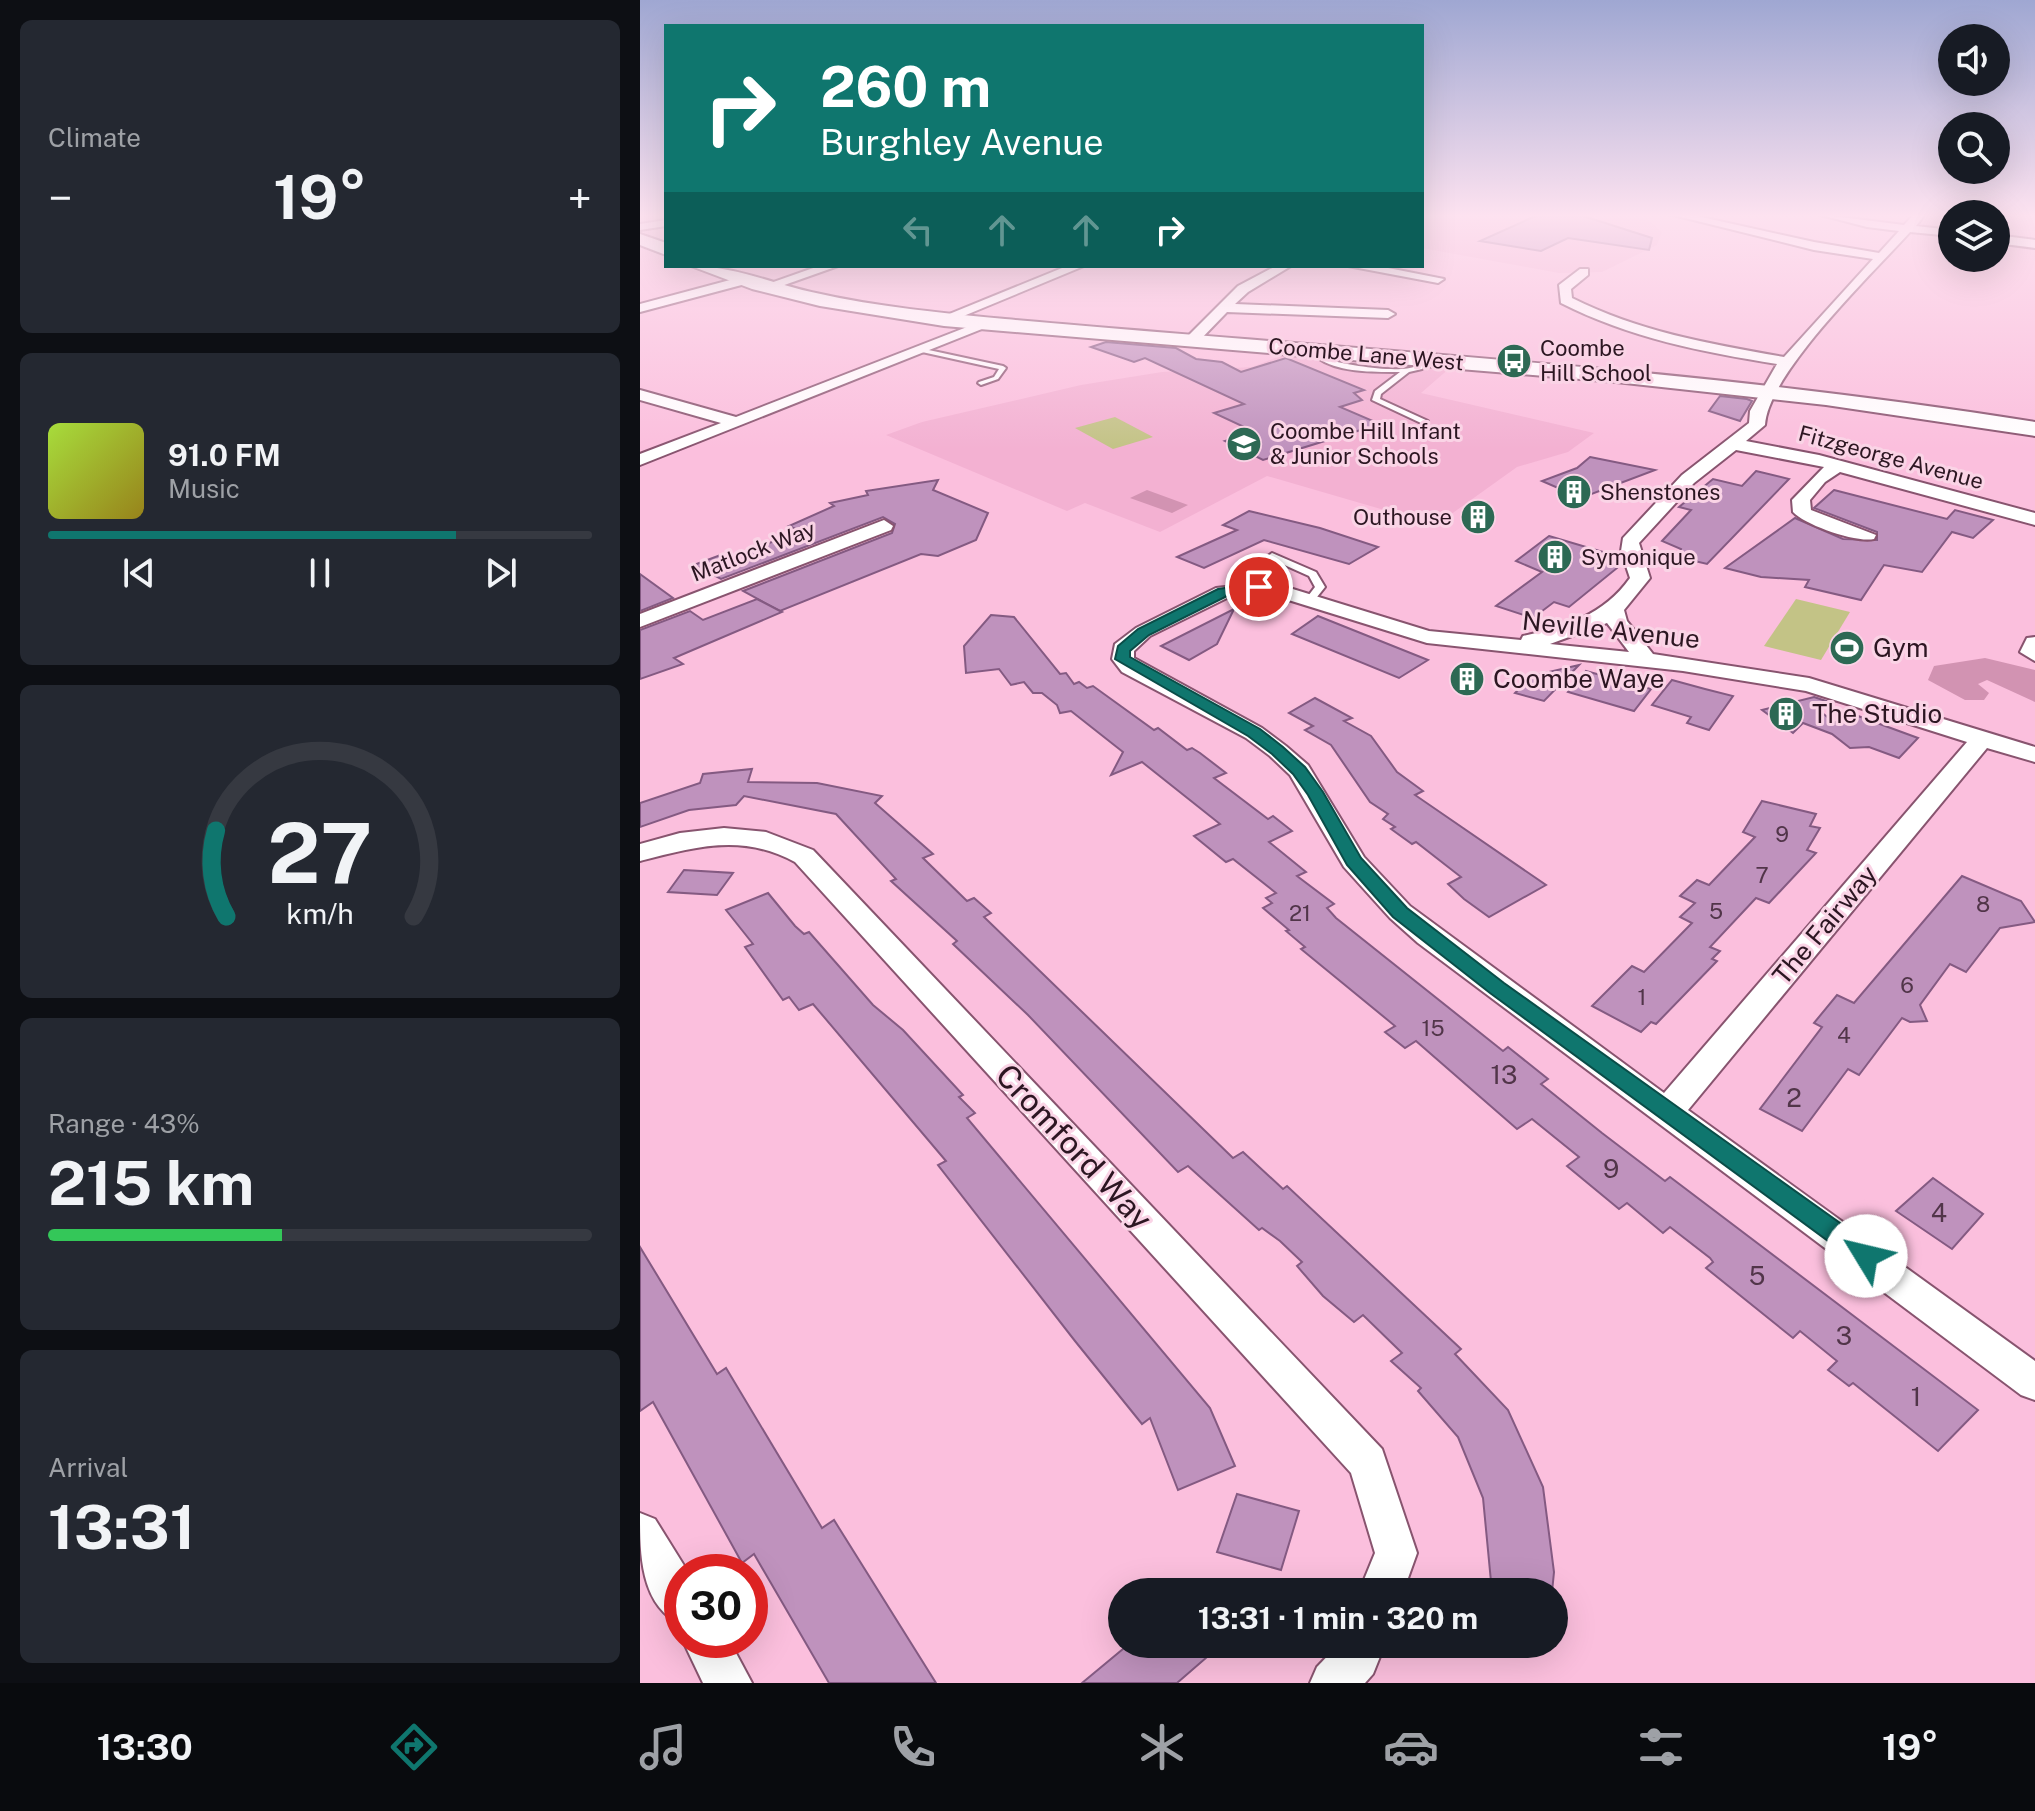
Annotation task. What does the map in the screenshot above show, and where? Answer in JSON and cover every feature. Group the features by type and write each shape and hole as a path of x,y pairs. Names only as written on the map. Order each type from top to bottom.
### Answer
{"main road":[{"name":"Coombe Lane West","path":"799,293 895,313 944,319 1766,389 2035,429"}],"street":[{"path":"640,308 698,293"},
{"path":"944,319 1011,293"},
{"path":"1192,340 1239,293"},
{"path":"1565,293 1566,300 1635,332 1680,344 1788,362"},
{"path":"1813,459 1778,442 1757,425 1755,418 1766,389 1852,293"},
{"path":"1223,308 1388,314"},
{"path":"640,460 990,323"},
{"path":"640,395 736,422"},
{"path":"1489,646 1563,634 1615,612 1640,578 1637,563 1629,552 1630,542 1688,479 1757,425"},
{"name":"Fitzgeorge Avenue","path":"1733,444 1813,459 2035,519"},
{"path":"1835,467 1801,500 1802,512 1816,521 1867,535"},
{"name":"Matlock Way","path":"640,621 884,526"},
{"name":"Neville Avenue","path":"1667,1112 1400,912 1353,861 1308,783 1278,751 1254,733 1123,659 1123,649 1132,639 1223,592 1248,587 1270,588 1405,632 1489,646 1646,660 1809,685 2035,755"},
{"path":"1615,612 1617,622 1646,660"},
{"path":"2035,643 2031,652 2035,655"},
{"name":"The Fairway","path":"1667,1112 1983,738"},
{"name":"Cromford Way","path":"640,853 713,835 786,844 804,856 1368,1463 1396,1553 1386,1578"},
{"path":"1667,1112 2035,1383"},
{"path":"640,1534 664,1573"},
{"path":"714,1658 729,1683"},
{"path":"1333,1683 1357,1658"}],"lane":[{"path":"924,351 1003,368 996,378 981,383"},
{"path":"1323,351 1321,358 1335,365 1408,370 1423,366 1428,359"},
{"path":"1408,370 1378,393 1376,400 1424,421"},
{"path":"1272,556 1313,574 1320,587 1310,600"}],"shaded area":[{"name":"Coombe Hill Infant & Junior Schools","path":"1288,353 1402,363 1409,368 1422,370 1451,367 1421,393 1594,433 1568,452 1517,467 1436,525 1267,476 1160,532 1085,503 1067,511 886,435 922,422 1081,385 1162,372 1252,367"},
{"path":"1147,490 1188,505 1172,513 1130,498"},
{"path":"1985,658 2035,670 2035,702 1987,680 1978,684 1989,693 1984,700 1965,700 1928,680 1934,666"}],"green space":[{"path":"1115,417 1153,437 1113,449 1075,428"},
{"path":"1796,599 1850,612 1821,660 1764,646"}],"building":[{"path":"1106,342 1176,348 1196,359 1222,362 1241,372 1286,358 1364,390 1354,393 1362,400 1340,407 1380,424 1263,460 1225,441 1255,432 1214,413 1244,404 1145,358 1134,362 1091,347"},
{"path":"1720,396 1752,401 1740,421 1709,411"},
{"path":"1590,457 1655,470 1581,498 1542,481 1577,468"},
{"path":"1756,471 1789,479 1707,564 1678,557 1681,549 1662,541 1691,510 1679,507 1713,479 1742,486"},
{"path":"938,480 933,490 988,513 976,540 938,556 921,554 780,611 743,591 892,533 895,524 883,517 721,579 694,565 723,554 731,558 800,531 789,526 834,506 830,503 868,495 866,491"},
{"path":"1834,490 1947,519 1955,510 1993,520 1973,538 1952,532 1922,572 1884,565 1861,600 1805,587 1809,580 1761,577 1725,568 1795,518 1843,539 1877,540 1877,532 1814,508"},
{"path":"1249,511 1320,528 1378,547 1349,564 1264,540 1204,568 1177,557 1237,530 1223,525"},
{"path":"1549,536 1620,557 1622,564 1569,607 1554,602 1533,618 1496,606 1542,572 1516,561"},
{"path":"640,574 673,598 640,611"},
{"path":"757,599 782,612 674,658 683,664 640,679 640,630 690,611 703,620"},
{"path":"1234,609 1217,644 1189,660 1161,646"},
{"path":"991,615 1014,617 1060,674 1066,673 1074,684 1079,682 1087,688 1093,686 1154,730 1158,728 1187,750 1192,748 1226,773 1214,778 1268,819 1273,816 1292,831 1269,842 1306,872 1297,876 1334,904 1327,908 1336,918 1503,1051 1508,1047 1548,1079 1541,1084 1602,1133 1665,1181 1670,1177 1978,1410 1938,1451 1853,1383 1849,1386 1828,1370 1837,1361 1800,1331 1793,1338 1706,1268 1713,1262 1710,1258 1670,1227 1663,1233 1627,1203 1619,1209 1567,1166 1579,1157 1532,1119 1517,1129 1416,1041 1405,1048 1385,1032 1395,1026 1301,949 1305,947 1263,908 1272,903 1266,898 1276,893 1233,859 1226,862 1194,836 1220,824 1142,762 1111,775 1123,752 1071,711 1060,713 1057,705 1042,693 1033,693 1024,682 1011,685 999,669 966,673 964,646"},
{"path":"1318,616 1428,660 1399,678 1292,634"},
{"path":"1579,665 1544,701 1515,693 1532,676"},
{"path":"1586,671 1651,689 1634,711 1568,692"},
{"path":"1672,680 1733,696 1709,730 1687,723 1691,717 1652,705"},
{"path":"1814,697 1826,701 1817,709 1835,723 1847,712 1918,738 1899,758 1869,747 1850,748 1832,734 1803,723 1793,733 1762,710"},
{"path":"1315,698 1352,718 1344,721 1371,736 1397,772 1423,791 1415,795 1546,885 1489,917 1464,899 1448,884 1461,877 1416,842 1412,844 1391,829 1395,827 1383,819 1388,814 1370,802 1331,745 1305,730 1313,726 1289,713"},
{"path":"752,769 748,782 817,783 882,796 875,803 933,854 923,858 967,901 974,898 991,913 984,917 1233,1158 1243,1152 1283,1189 1287,1186 1461,1349 1455,1354 1508,1410 1543,1487 1553,1578 1491,1578 1483,1498 1458,1437 1418,1391 1421,1388 1391,1361 1402,1353 1363,1315 1354,1322 1323,1296 1297,1266 1302,1262 1280,1241 1262,1228 1259,1230 1188,1166 1178,1172 1028,1015 953,944 957,941 891,881 896,879 836,814 744,796 736,805 689,810 640,827 640,803 700,783 703,774"},
{"path":"1762,801 1816,814 1810,826 1820,828 1807,850 1816,853 1769,903 1756,898 1710,947 1720,951 1712,959 1717,961 1656,1024 1651,1022 1641,1032 1592,1006 1632,966 1644,972 1692,923 1680,917 1695,903 1680,896 1697,880 1709,885 1755,837 1743,832"},
{"path":"684,870 733,873 717,895 668,892"},
{"path":"1962,876 2021,901 2035,922 2000,928 1966,972 1950,964 1920,1005 1927,1021 1910,1022 1902,1018 1859,1075 1848,1069 1802,1131 1760,1109 1822,1027 1814,1023 1837,995 1854,1003"},
{"path":"768,893 795,926 804,934 809,932 873,1005 903,1030 963,1095 959,1097 975,1113 967,1118 1210,1408 1235,1466 1178,1490 1150,1418 1142,1424 1075,1341 938,1165 946,1161 813,1004 799,1010 789,997 783,1000 745,947 753,944 726,910"},
{"path":"1933,1178 1983,1214 1952,1249 1896,1211"},
{"path":"640,1247 717,1374 726,1368 822,1528 834,1520 936,1683 829,1683 768,1578 768,1554 737,1554 653,1402 640,1411"},
{"path":"1237,1494 1299,1511 1281,1570 1217,1552"},
{"path":"1112,1658 1206,1658 1177,1683 1082,1683"}],"place":[{"name":"Coombe Hill School","path":"1514,361"},
{"name":"Coombe Hill Infant & Junior Schools","path":"1244,444"},
{"name":"Shenstones","path":"1574,492"},
{"name":"Outhouse","path":"1478,517"},
{"name":"Symonique","path":"1555,557"},
{"name":"Gym","path":"1847,648"},
{"name":"Coombe Waye","path":"1467,679"},
{"name":"The Studio","path":"1786,714"}],"route":[{"path":"1259,587 1223,592 1143,632 1123,649 1123,659 1130,667 1254,733 1278,751 1299,770 1353,861 1400,912 1497,988 1866,1256"}]}
